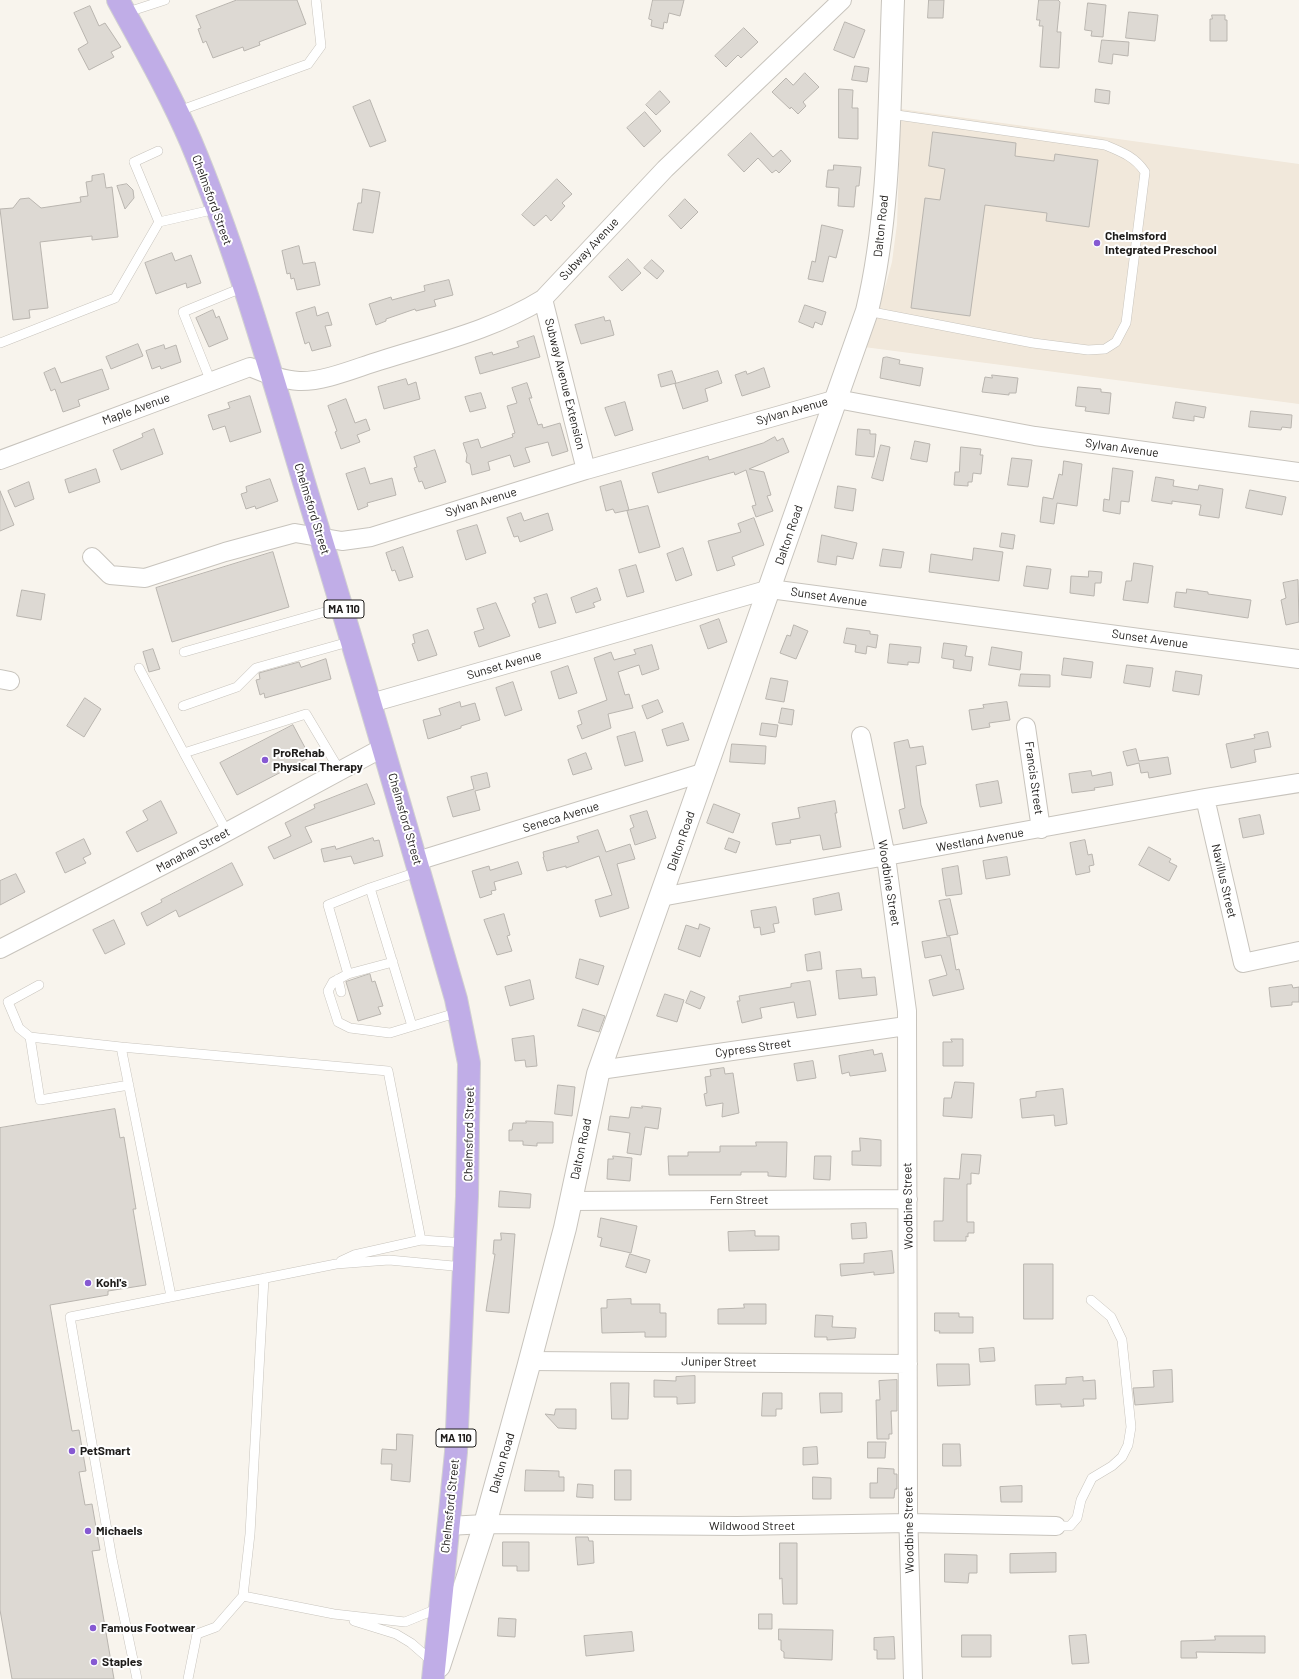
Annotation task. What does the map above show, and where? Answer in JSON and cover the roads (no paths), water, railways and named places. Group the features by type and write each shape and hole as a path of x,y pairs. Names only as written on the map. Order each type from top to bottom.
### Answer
{"main road":[{"name":"Chelmsford Street","path":"121,7 190,139 244,287 353,640 459,1012 469,1063 470,1084 465,1243 456,1452 434,1674"}],"street":[{"name":"Subway Avenue","path":"272,376 300,381 331,376 497,324 543,298 665,170 842,0"},
{"name":"Dalton Road","path":"434,1674 485,1524 530,1361 570,1201 593,1095 600,1070 616,1020 661,897 867,311 881,235 893,0"},
{"name":"Subway Avenue Extension","path":"543,298 586,470"},
{"name":"Maple Avenue","path":"0,460 250,367 272,376"},
{"name":"Sylvan Avenue","path":"92,557 110,575 145,578 226,552 295,533 342,541 371,537 586,470 837,399 1035,436 1299,472"},
{"name":"Sunset Avenue","path":"371,703 770,589 1299,659"},
{"name":"Francis Street","path":"1026,727 1041,829"},
{"name":"Woodbine Street","path":"861,736 886,857 907,1011 909,1523 913,1679"},
{"name":"Manahan Street","path":"0,949 227,832 384,747"},
{"name":"Seneca Avenue","path":"418,866 705,772"},
{"name":"Westland Avenue","path":"661,897 1205,798 1299,783"},
{"name":"Navillus Street","path":"1205,798 1243,963 1299,951"},
{"name":"Cypress Street","path":"600,1070 906,1026"},
{"name":"Fern Street","path":"570,1201 908,1199"},
{"name":"Juniper Street","path":"530,1361 908,1364"},
{"name":"Wildwood Street","path":"448,1526 485,1524 738,1526 909,1523 1056,1526"}],"lane":[{"path":"121,7 164,0"},
{"path":"176,112 308,64 321,46 316,0"},
{"path":"867,311 1033,343 1088,350 1105,349 1116,342 1126,323 1145,172 1139,162 1127,154 1105,145 888,114"},
{"path":"158,151 134,162 159,222"},
{"path":"0,343 114,298 159,222 216,209"},
{"path":"211,382 183,312 244,287"},
{"path":"184,652 343,606"},
{"path":"182,706 237,687 256,668 353,640"},
{"path":"139,668 227,832"},
{"path":"184,753 306,714 340,771"},
{"path":"348,974 328,905 418,866"},
{"path":"370,888 412,1026"},
{"path":"392,962 348,974 333,982 328,991 338,1022 349,1023 390,1033 459,1012"},
{"path":"338,979 341,992"},
{"path":"39,985 8,1002 19,1028 30,1036 121,1047 388,1071 421,1240"},
{"path":"30,1036 40,1100 129,1084"},
{"path":"121,1047 171,1296"},
{"path":"336,1264 354,1255 421,1240 465,1243"},
{"path":"137,1679 112,1558 70,1317 336,1264 390,1260 464,1267"},
{"path":"188,1679 197,1634 216,1627 244,1596 250,1534 264,1278"},
{"path":"1056,1526 1070,1526 1077,1518 1081,1500 1092,1478 1112,1466 1122,1457 1128,1446 1131,1427 1122,1340 1111,1317 1091,1300"},
{"path":"244,1596 334,1614 405,1622 440,1608"},
{"path":"334,1614 396,1634 411,1643 434,1674"}],"place":[{"name":"Chelmsford Integrated Preschool","path":"1097,243"},
{"name":"ProRehab Physical Therapy","path":"265,760"},
{"name":"Kohl's","path":"88,1283"},
{"name":"PetSmart","path":"72,1451"},
{"name":"Michaels","path":"88,1531"},
{"name":"Famous Footwear","path":"93,1628"},
{"name":"Staples","path":"94,1662"}]}
